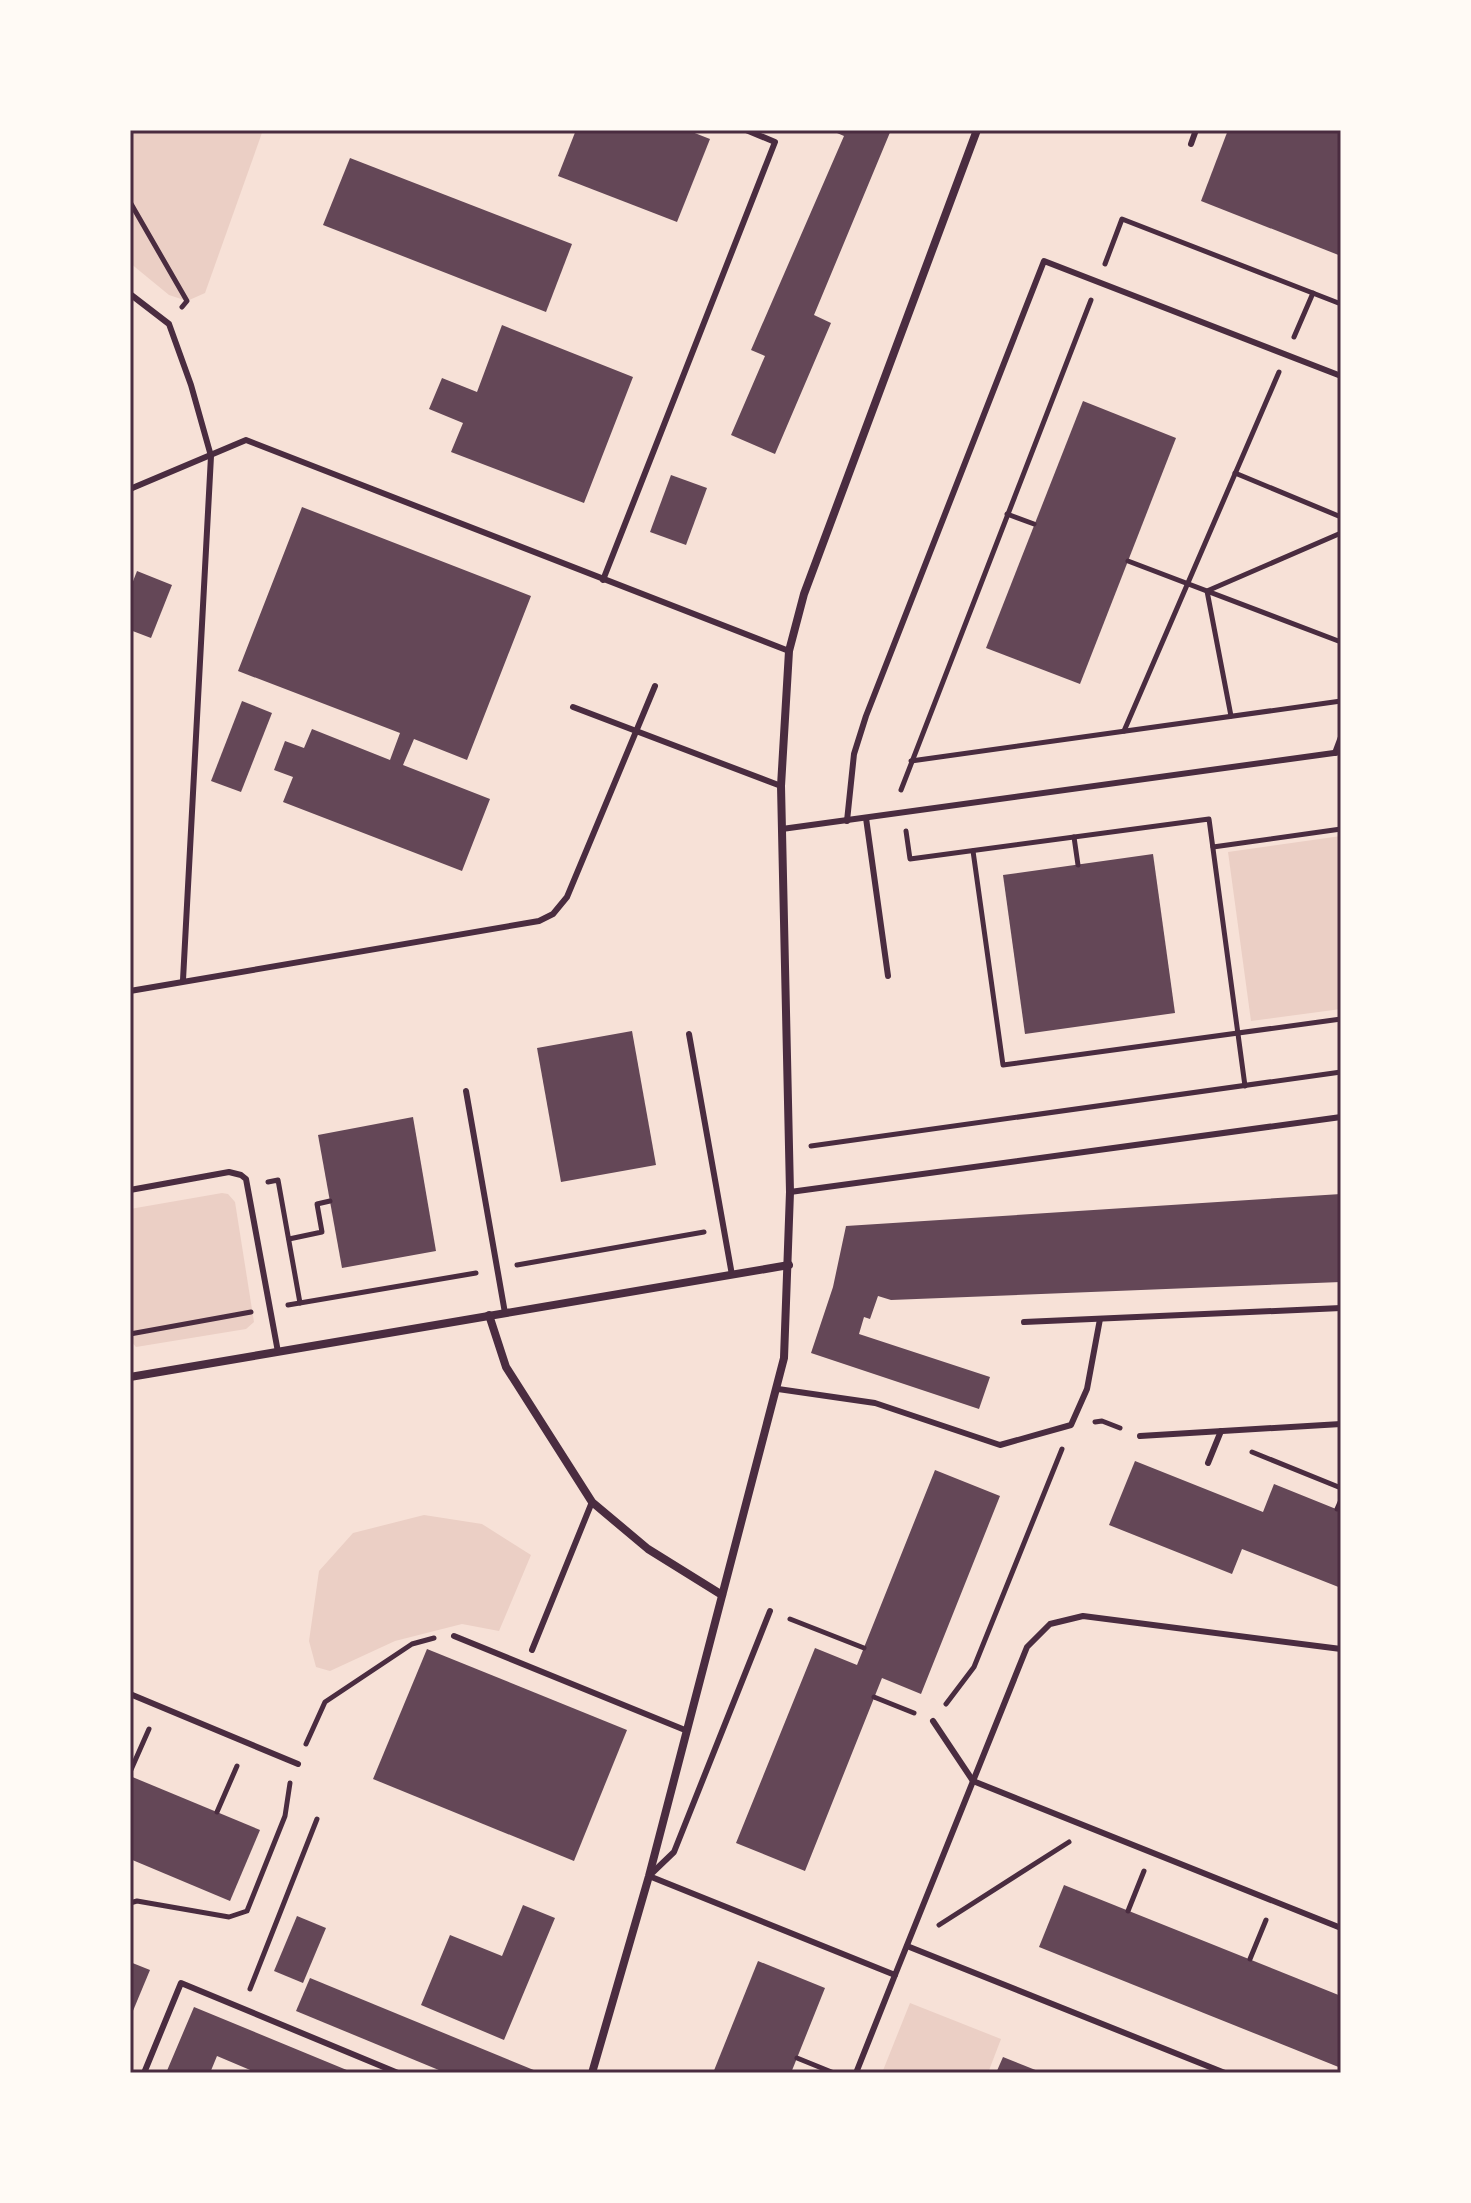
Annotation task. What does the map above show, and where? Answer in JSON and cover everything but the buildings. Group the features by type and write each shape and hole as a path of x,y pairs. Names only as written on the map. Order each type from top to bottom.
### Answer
{"street":[{"path":"592,2073 649,1876 784,1358 790,1192 781,786 789,651 804,594 977,130"},
{"path":"130,1377 789,1265"},
{"path":"489,1315 506,1367 592,1502 648,1549 722,1595"}],"lane":[{"path":"603,580 775,142 746,130"},
{"path":"1191,144 1196,130"},
{"path":"847,821 854,754 866,716 1044,261 1341,376"},
{"path":"130,294 169,324 191,385 211,456 183,980"},
{"path":"130,489 246,440 789,651"},
{"path":"130,991 539,921 553,914 567,897 655,686"},
{"path":"573,707 781,786"},
{"path":"782,829 1338,752 1341,737"},
{"path":"866,818 888,976"},
{"path":"689,1034 732,1275"},
{"path":"466,1091 505,1313"},
{"path":"790,1192 1341,1117"},
{"path":"130,1190 229,1172 241,1175 248,1186 278,1352"},
{"path":"1024,1322 1341,1308"},
{"path":"778,1389 875,1403 1000,1445 1071,1425 1087,1389 1100,1319"},
{"path":"1140,1436 1341,1424"},
{"path":"1208,1463 1221,1431"},
{"path":"532,1650 592,1502"},
{"path":"770,1611 674,1852 649,1876 895,1975"},
{"path":"856,2073 1027,1647 1050,1624 1083,1616 1341,1649"},
{"path":"454,1636 685,1730"},
{"path":"130,1694 298,1764"},
{"path":"933,1721 973,1781 1341,1928"},
{"path":"907,1946 1225,2073"},
{"path":"144,2073 181,1983 398,2073"}],"path":[{"path":"130,202 187,301 169,324"},
{"path":"901,787 1122,219 1341,304"},
{"path":"1124,731 1313,293"},
{"path":"1235,473 1341,517"},
{"path":"1007,514 1034,524"},
{"path":"1207,591 1341,533"},
{"path":"1128,561 1341,642"},
{"path":"1207,591 1231,716"},
{"path":"911,761 1341,701"},
{"path":"910,859 1209,819 1245,1086"},
{"path":"1213,847 1341,829"},
{"path":"1074,837 1078,865"},
{"path":"973,851 1003,1065 1341,1019"},
{"path":"789,1149 1341,1072"},
{"path":"248,1186 278,1180 300,1303"},
{"path":"289,1239 322,1232 317,1204 330,1201"},
{"path":"130,1334 723,1228"},
{"path":"874,1697 933,1721 974,1667 1071,1425"},
{"path":"1218,1439 1341,1488"},
{"path":"1337,1509 1341,1500"},
{"path":"770,1611 864,1648"},
{"path":"312,1729 325,1702 412,1644 429,1638 454,1636"},
{"path":"130,1772 149,1729"},
{"path":"217,1812 237,1766"},
{"path":"130,1903 137,1901 229,1917 247,1911 285,1816 288,1787"},
{"path":"242,2009 317,1819"},
{"path":"907,1946 1077,1838"},
{"path":"1128,1911 1146,1865"},
{"path":"1250,1959 1269,1914"},
{"path":"797,2058 834,2073"}],"shaded area":[{"path":"130,130 263,130 205,293 187,301 169,295 130,263"},
{"path":"1341,836 1341,1009 1251,1021 1228,852"},
{"path":"228,1194 235,1202 254,1322 246,1329 136,1347 130,1340 130,1209"},
{"path":"424,1515 482,1524 531,1555 499,1631 462,1624 395,1641 330,1671 316,1667 309,1641 319,1571 353,1533"},
{"path":"910,2003 1001,2039 988,2073 882,2073"}]}
